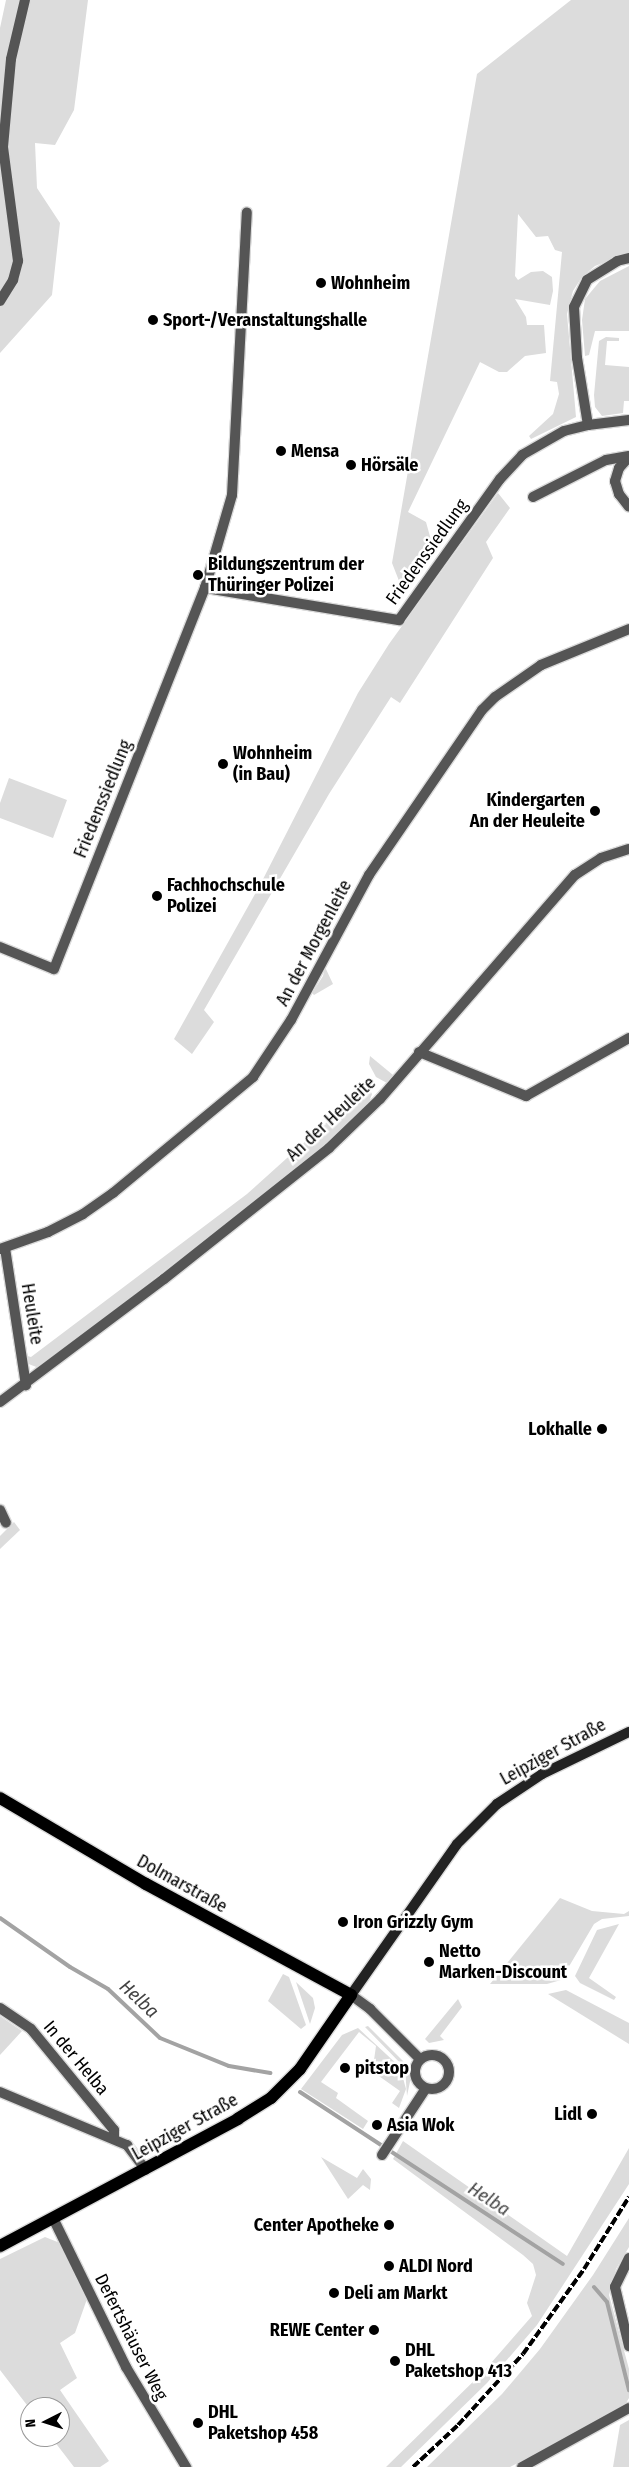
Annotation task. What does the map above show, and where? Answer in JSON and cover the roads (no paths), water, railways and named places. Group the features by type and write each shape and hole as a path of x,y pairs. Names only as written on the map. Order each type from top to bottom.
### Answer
{"main road":[{"name":"Leipziger Straße","path":"0,2246 146,2170 271,2098 300,2069 458,1844 497,1804 551,1769 629,1732"},
{"name":"Dolmarstraße","path":"0,1798 138,1880 350,1996"}],"street":[{"path":"0,301 14,280 18,261 3,147 11,59 25,0"},
{"name":"Friedenssiedlung","path":"0,947 54,969 205,588 232,495 247,212"},
{"path":"629,258 617,261 587,280 574,307 577,358 588,425 629,420"},
{"name":"Friedenssiedlung","path":"205,588 399,620 509,468 544,441 588,425"},
{"path":"533,497 606,460 629,456"},
{"path":"629,456 619,468 615,481 619,494 629,507"},
{"name":"An der Morgenleite","path":"3,1249 68,1223 114,1194 253,1077 291,1020 369,875 482,710 502,692 542,664 629,629"},
{"name":"An der Heuleite","path":"0,1402 26,1385 329,1148 380,1098 575,875 601,858 629,849"},
{"path":"419,1052 526,1096 629,1038"},
{"name":"Heuleite","path":"3,1249 26,1385"},
{"path":"0,1510 6,1523"},
{"path":"350,1996 370,2009 420,2059"},
{"name":"In der Helba","path":"0,2008 31,2029 114,2130 114,2139"},
{"path":"382,2155 426,2088 441,2086 447,2079 449,2068 440,2056 428,2055 420,2059 415,2075 426,2088"},
{"path":"0,2092 127,2145 146,2170"},
{"name":"Defertshäuser Weg","path":"53,2218 126,2367 186,2467"},
{"path":"629,2258 615,2287 629,2346"},
{"path":"522,2467 627,2409"}],"waterway":[{"name":"Helba","path":"0,1918 70,1967 108,1989 160,2038 229,2066 270,2073"},
{"name":"Helba","path":"300,2092 563,2264"},
{"name":"Helba","path":"594,2287 607,2302 629,2390"}],"railway":[{"path":"413,2467 458,2425 523,2354 584,2269 629,2197"}],"place":[{"name":"Wohnheim","path":"321,283"},
{"name":"Sport-/Veranstaltungshalle","path":"153,320"},
{"name":"Mensa","path":"281,451"},
{"name":"Hörsäle","path":"351,465"},
{"name":"Bildungszentrum der Thüringer Polizei","path":"198,575"},
{"name":"Wohnheim (in Bau)","path":"223,764"},
{"name":"Kindergarten An der Heuleite","path":"595,811"},
{"name":"Fachhochschule Polizei","path":"157,896"},
{"name":"Lokhalle","path":"602,1429"},
{"name":"Iron Grizzly Gym","path":"343,1922"},
{"name":"Netto Marken-Discount","path":"429,1962"},
{"name":"pitstop","path":"345,2068"},
{"name":"Lidl","path":"592,2114"},
{"name":"Asia Wok","path":"377,2125"},
{"name":"Center Apotheke","path":"389,2225"},
{"name":"ALDI Nord","path":"389,2266"},
{"name":"Deli am Markt","path":"334,2293"},
{"name":"REWE Center","path":"374,2330"},
{"name":"DHL Paketshop 413","path":"395,2361"},
{"name":"DHL Paketshop 458","path":"198,2423"}]}
